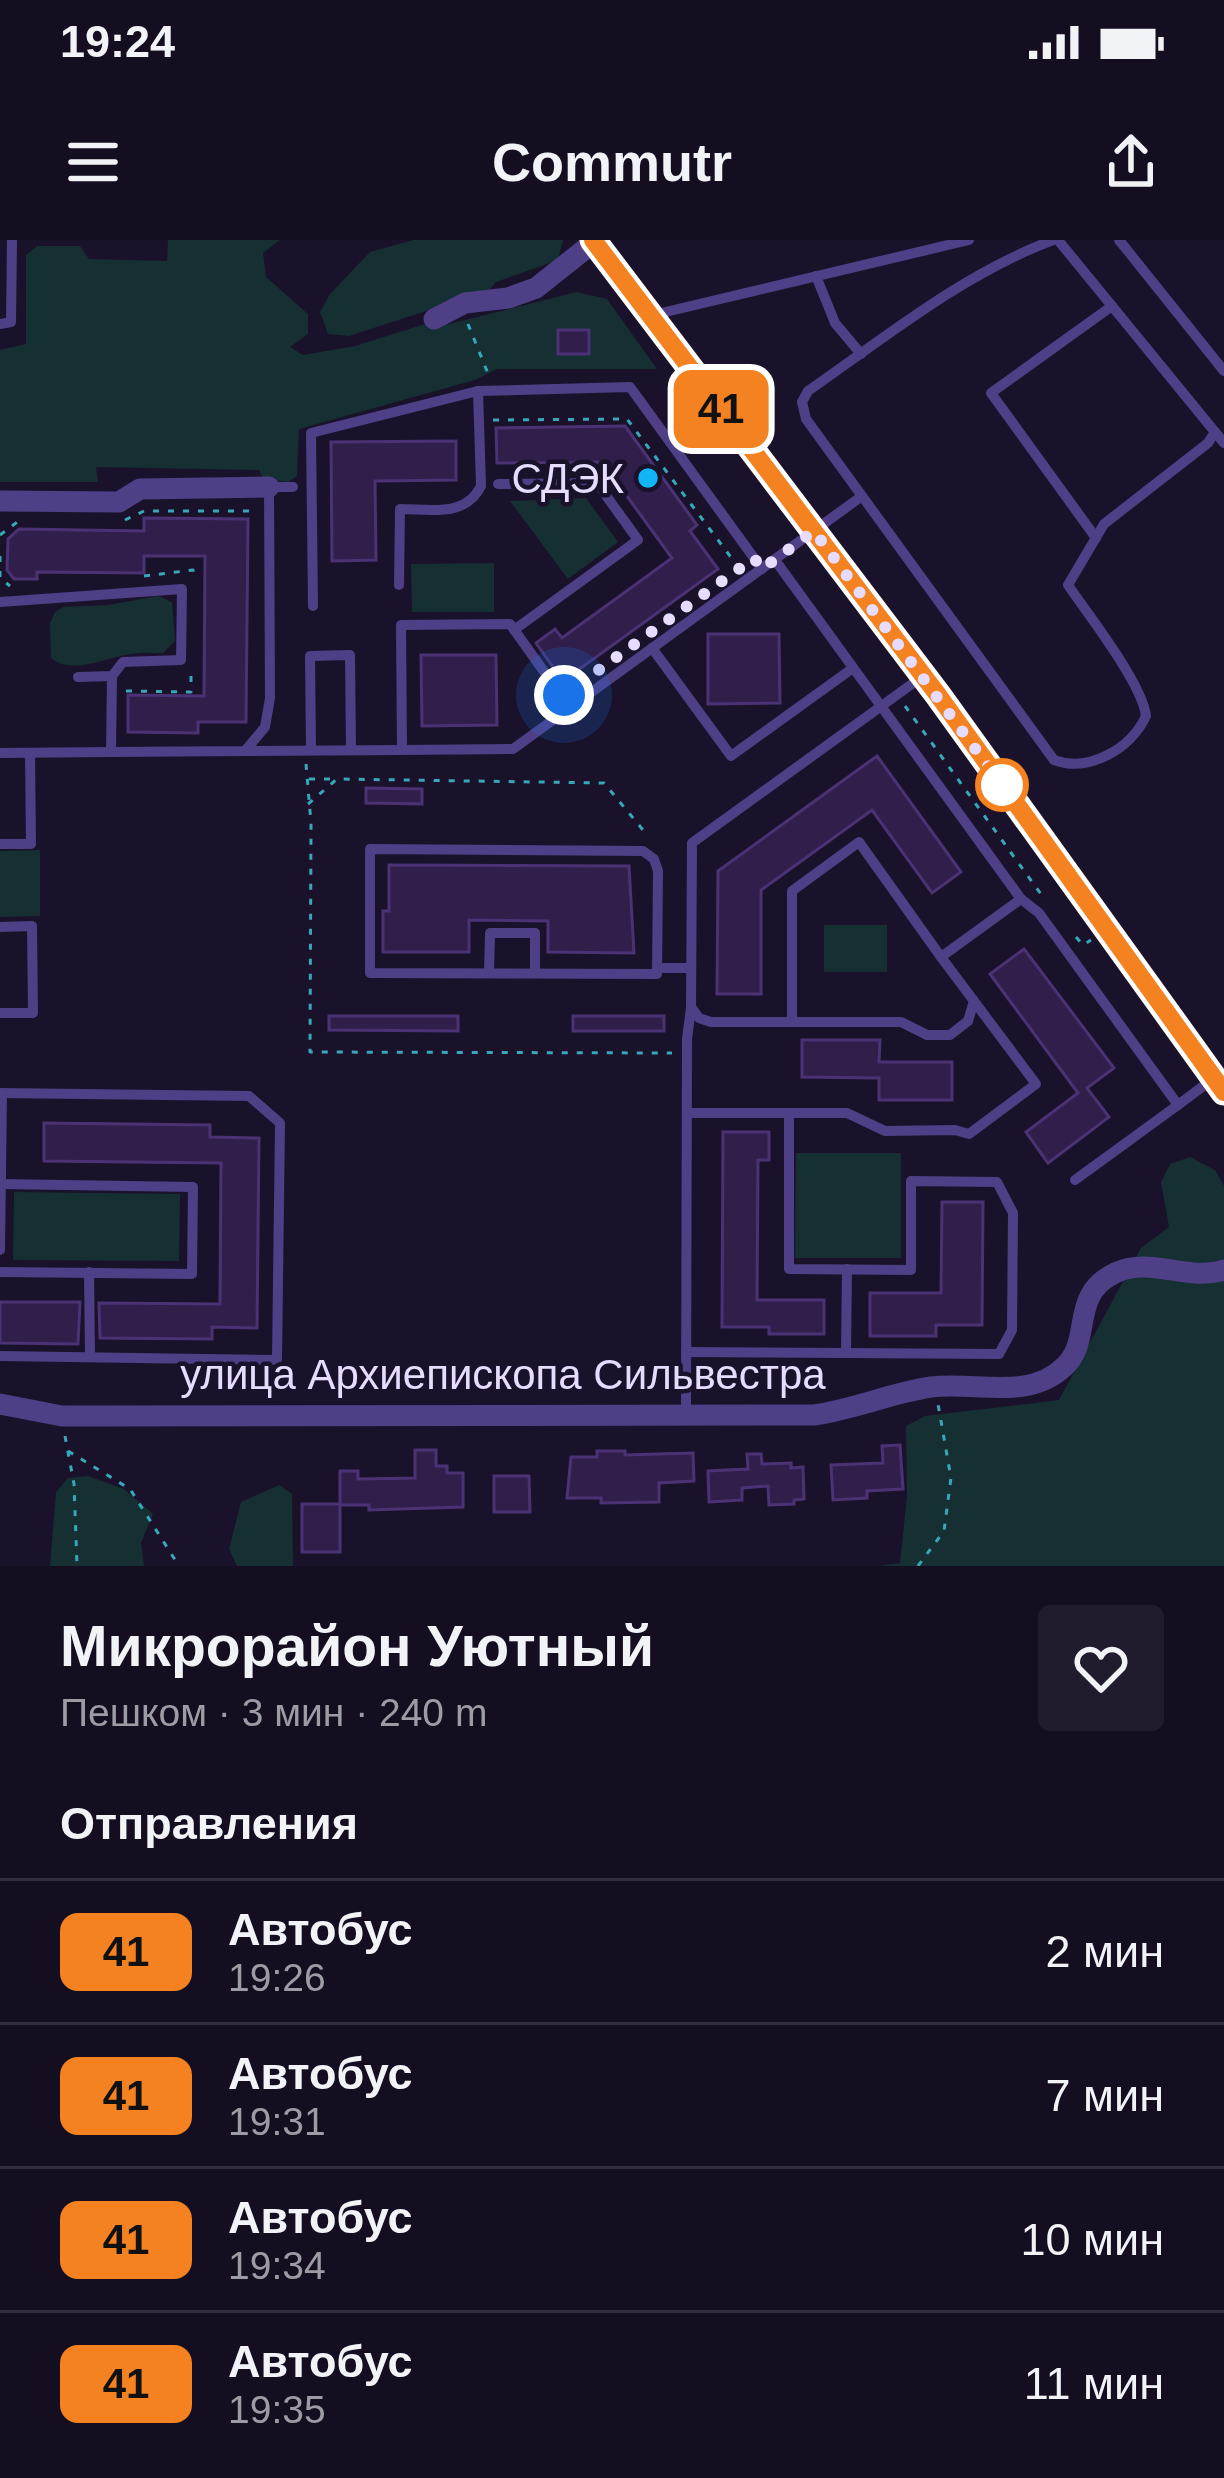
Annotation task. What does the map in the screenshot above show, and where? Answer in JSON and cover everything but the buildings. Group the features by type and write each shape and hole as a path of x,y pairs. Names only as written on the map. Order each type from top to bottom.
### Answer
{"street":[{"path":"434,319 465,303 508,298 536,288 593,241 923,675 1219,1085"},
{"path":"0,501 119,502 140,489 269,487"},
{"name":"улица Архиепископа Сильвестра","path":"0,1404 62,1416 814,1414 856,1409 935,1387 1020,1388 1052,1376 1074,1355 1086,1300 1116,1273 1135,1267 1196,1275 1224,1270"}],"lane":[{"path":"0,324 11,322 12,240"},
{"path":"650,315 970,240"},
{"path":"1056,240 1220,437 1104,524 1069,585 1138,692 1146,716 1129,742 1085,765 1054,760 806,418 802,402 808,391 974,275 1056,240"},
{"path":"1119,240 1224,370"},
{"path":"816,276 835,323 861,354"},
{"path":"1096,538 992,393 1112,306"},
{"path":"313,606 311,433 478,391 630,387 758,563"},
{"path":"399,585 400,509 462,508 481,486 478,391"},
{"path":"498,484 597,483 638,540 514,630"},
{"path":"245,751 266,728 270,698 269,487 293,487"},
{"path":"0,753 513,748 652,648 758,563 775,560 862,496"},
{"path":"775,560 1178,1105"},
{"path":"0,602 182,589 181,660 123,662 112,676 111,752"},
{"path":"402,750 401,626 510,624 570,707"},
{"path":"652,648 730,757 853,668"},
{"path":"311,750 310,656 350,655 351,750"},
{"path":"686,1412 692,843 923,675"},
{"path":"78,677 112,676"},
{"path":"0,844 31,844 30,753"},
{"path":"687,1113 847,1113 885,1130 969,1134 1036,1084 859,842 792,891 792,1022"},
{"path":"370,849 643,851 654,859 658,872 657,968 657,974 370,973 370,849"},
{"path":"941,958 1022,899"},
{"path":"0,927 32,926 32,1013 0,1013"},
{"path":"489,973 490,933 536,933 535,973"},
{"path":"657,968 691,968"},
{"path":"692,1007 699,1018 712,1022 902,1022 927,1035 950,1035 968,1021 974,1001"},
{"path":"1075,1180 1178,1105 1219,1085"},
{"path":"0,1250 1,1093 248,1096 280,1123 277,1360 0,1356"},
{"path":"686,1352 999,1354 1012,1330 1013,1213 997,1182 911,1181 911,1270 789,1269 789,1113"},
{"path":"0,1184 194,1186 192,1274 0,1272"},
{"path":"846,1353 847,1269"},
{"path":"89,1272 90,1356"}],"path":[{"path":"491,420 627,419 740,569 758,563"},
{"path":"109,520 131,520 144,511 250,511 256,519"},
{"path":"0,535 19,520"},
{"path":"0,556 0,578 9,586"},
{"path":"139,578 193,570 193,590"},
{"path":"123,692 191,692 191,672"},
{"path":"897,694 1042,895"},
{"path":"306,779 604,783 646,834"},
{"path":"307,805 338,779"},
{"path":"1069,929 1083,945 1107,929"},
{"path":"918,1566 944,1531 951,1478 935,1387"},
{"path":"62,1416 74,1484 77,1566"},
{"path":"68,1451 130,1489 179,1566"}],"green space":[{"path":"168,240 280,240 263,253 266,277 308,314 308,334 290,347 303,355 577,292 607,299 657,369 497,369 475,380 299,429 297,476 288,482 264,480 259,470 96,467 98,482 0,482 0,350 26,344 26,255 37,246 80,246 89,259 167,261"},
{"path":"413,240 563,240 558,260 496,282 488,291 349,336 328,334 320,312 330,294 370,252"},
{"path":"586,498 618,542 568,579 510,501"},
{"path":"494,563 494,612 412,612 411,564"},
{"path":"158,596 172,602 175,641 163,653 135,653 80,665 51,658 50,623 63,607"},
{"path":"40,850 40,916 0,917 0,851"},
{"path":"824,925 887,925 887,972 824,972"},
{"path":"796,1153 901,1153 901,1258 795,1258"},
{"path":"1190,1157 1215,1170 1224,1186 1224,1566 878,1566 900,1563 907,1496 906,1426 925,1416 1059,1400 1141,1248 1169,1227 1161,1182 1170,1164"},
{"path":"14,1192 180,1194 179,1261 13,1260"},
{"path":"88,1476 124,1489 153,1514 141,1543 144,1566 50,1566 56,1492 68,1478"},
{"path":"279,1485 292,1494 293,1566 237,1566 229,1549 241,1502"}],"bus line":[{"name":"41","path":"593,240 938,695 1224,1092"}],"place":[{"name":"СДЭК","path":"648,478"}],"route":[{"path":"564,695 754,558 762,569 814,531 1002,785"}]}
